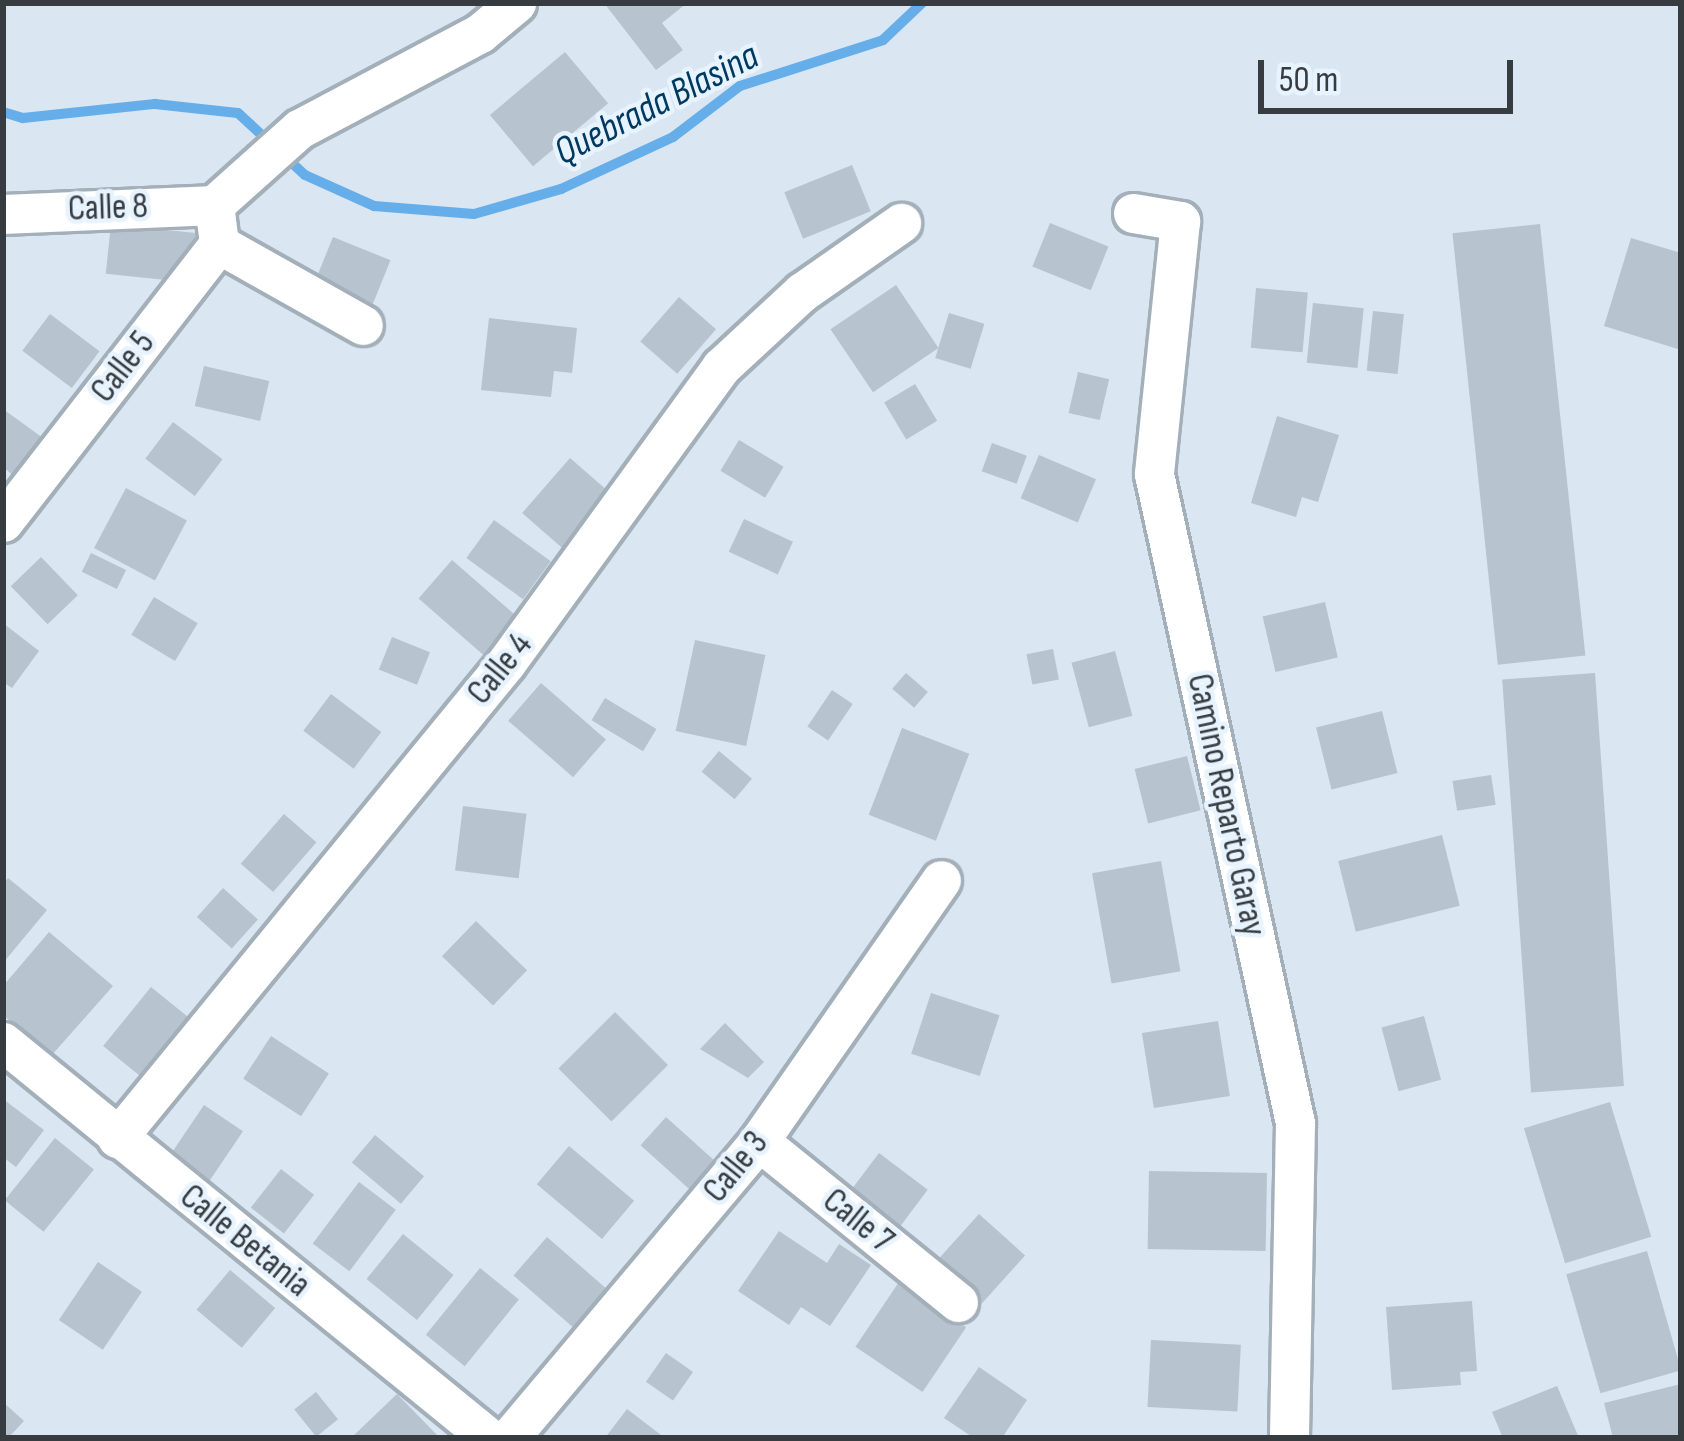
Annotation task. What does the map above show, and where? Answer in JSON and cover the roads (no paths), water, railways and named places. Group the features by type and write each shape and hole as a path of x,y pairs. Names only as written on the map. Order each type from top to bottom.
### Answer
{"street":[{"path":"363,326 219,244 214,205 294,134 480,33 516,3"},
{"name":"Calle 8","path":"3,214 214,205"},
{"name":"Camino Reparto Garay","path":"1133,213 1180,221 1154,474 1295,1123 1289,1438"},
{"name":"Calle 4","path":"117,1138 506,663 721,367 802,292 902,223"},
{"name":"Calle 5","path":"3,522 219,244"},
{"name":"Calle 3","path":"509,1438 759,1141 941,880"},
{"name":"Calle Betania","path":"3,1042 490,1438"},
{"name":"Calle 7","path":"759,1141 958,1302"}],"waterway":[{"name":"Quebrada Blasina","path":"3,112 23,118 155,104 238,113 305,175 374,206 474,214 561,189 673,137 740,86 883,40 922,3"}]}
